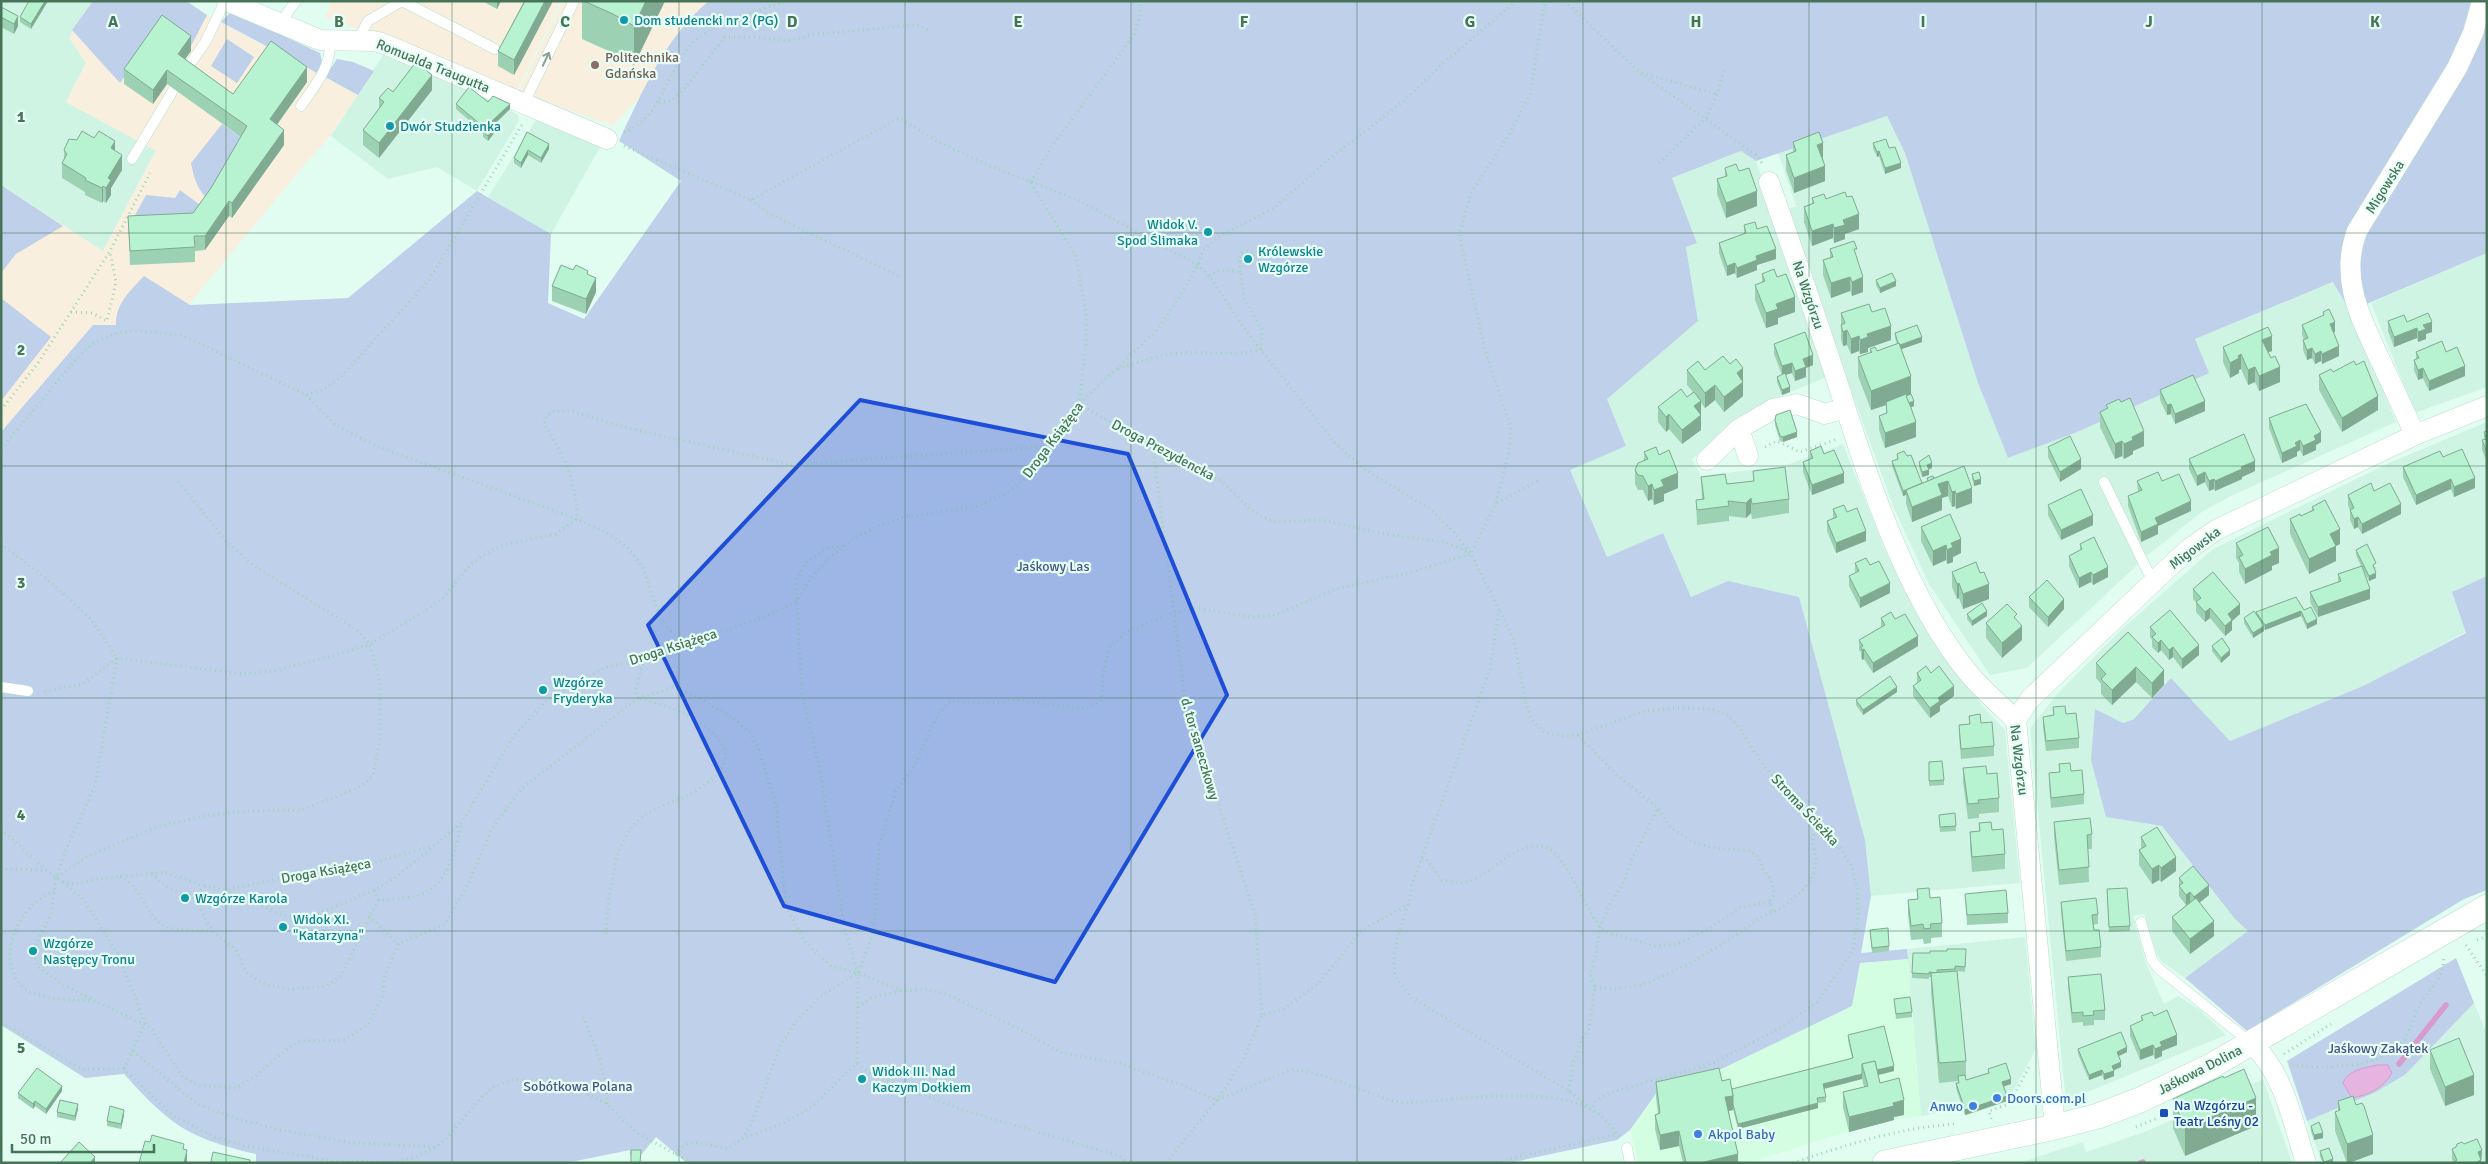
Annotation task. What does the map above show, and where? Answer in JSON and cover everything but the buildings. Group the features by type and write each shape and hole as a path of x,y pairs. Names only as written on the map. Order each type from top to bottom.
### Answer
{"street":[{"name":"Romualda Traugutta","path":"226,1 307,37 330,42 358,40 382,43 607,139"},
{"name":"Migowska","path":"2415,435 2354,301 2350,275 2350,254 2357,231 2441,98 2457,68 2473,33 2482,1"},
{"name":"Na Wzgórzu","path":"1769,182 1845,408 1896,545 1933,619 1970,675 1988,695 2016,720 2055,1127"},
{"path":"1708,460 1739,429 1773,408 1797,404 1825,414 1845,408"},
{"name":"Migowska","path":"2016,720 2030,699 2154,580 2190,548 2216,530 2415,435 2487,406"},
{"path":"1739,429 1748,456"},
{"name":"Jaśkowa Dolina","path":"1885,1163 2055,1127 2098,1116 2140,1100 2211,1066 2485,912"},
{"path":"2251,1043 2262,1052 2280,1084 2306,1163"}],"lane":[{"path":"184,74 206,41 226,1"},
{"path":"283,26 287,13 296,1"},
{"path":"358,40 368,21 402,1 495,49"},
{"path":"524,103 574,1"},
{"path":"301,106 322,76 330,57 330,42"},
{"path":"132,159 174,89"},
{"path":"2104,482 2147,570 2154,580"},
{"path":"1,687 28,691"},
{"path":"2141,922 2152,960 2158,968 2251,1043"},
{"path":"1627,1148 1630,1163"}],"path":[{"path":"607,139 632,129 646,118 659,102 692,44 713,26 787,1"},
{"path":"1079,404 1086,345 1086,321 1076,256 1031,182 1050,148 1134,36 1141,12 1138,1"},
{"name":"Droga Książęca","path":"1,829 46,870 61,880 74,884 118,876 164,872 205,886 225,890 306,873 352,869 436,845 462,822 513,737 548,699 604,668 644,659 768,615 797,601 808,582 823,564 845,545 878,526 904,517 977,506 1005,494 1025,479 1052,446 1079,404 1157,330 1198,265 1203,250 1218,237 1274,208 1328,160 1405,100 1440,66 1516,1"},
{"path":"742,1139 752,1122 781,1044 798,1019 820,997 858,973 874,931 880,846 896,791 915,765 938,714 951,701 988,703 1015,700 1086,709 1101,701 1104,671 1109,648 1126,632 1173,613 1195,608 1253,617 1276,615 1336,589 1408,573 1471,554 1496,503 1508,456 1511,428 1485,350 1459,234 1472,193 1510,133 1530,94 1545,1"},
{"path":"1565,1 1639,72 1759,157"},
{"path":"659,102 671,101 684,88 725,37 755,37 787,41 817,34 916,25 931,31"},
{"path":"1659,163 1706,118 1717,94 1725,67"},
{"path":"1639,72 1717,94"},
{"path":"306,396 324,390 339,380 429,280 525,120 527,112 524,103"},
{"name":"Stroma Ścieżka","path":"751,200 899,118 948,146 1078,200 1198,265 1209,276 1261,349 1335,443 1364,469 1430,509 1454,532 1471,554 1514,640 1526,705 1533,722 1544,732 1563,736 1578,735 1645,711 1679,708 1711,709 1729,716 1741,730 1763,765 1789,795 1835,840 1851,865 1857,886 1858,914 1853,951 1817,1002 1784,1026 1713,1063 1609,1093 1596,1101 1591,1109"},
{"path":"607,139 751,200 770,214 901,277"},
{"path":"1,410 47,346 110,252 150,173"},
{"path":"1116,370 1157,357 1182,353 1249,353 1261,349 1262,330 1244,298 1239,258 1242,253 1249,251 1254,253 1254,260 1249,259"},
{"path":"70,312 92,313 107,321 116,282 110,252"},
{"path":"1209,276 1219,270 1241,272"},
{"path":"1,449 77,358 92,344 117,333 135,331 182,335 306,396 335,425 379,447 577,519 609,534 629,549 643,568 661,621 685,644"},
{"name":"Droga Prezydencka","path":"1079,404 1153,447 1222,481 1251,510 1273,522 1321,520 1391,535 1444,542 1471,554"},
{"path":"577,519 576,490 567,464 544,424 547,415 555,411 571,411 624,427 791,465 1052,446"},
{"name":"d. tor saneczkowy","path":"1153,447 1186,708 1255,914 1262,1016"},
{"path":"1496,503 1541,479"},
{"path":"56,877 88,856 157,827 199,817 237,812 301,810 360,787 373,776 380,739 380,682 370,644 357,630 250,563 227,542 177,480"},
{"path":"28,691 44,692 83,684 117,658 243,674 274,671 304,664 370,644 444,597 471,564 488,552 503,545 556,534 577,519"},
{"path":"2,545 46,578 91,619 117,658 95,785 56,877 51,914 33,951 33,959 37,966 62,985 145,1023 157,1034 182,1076 197,1085 236,1088 254,1078 292,1045 302,1040 345,1040 368,1024 383,996 384,978 398,944 445,924 468,884 492,829 521,789 638,698 672,688 698,697 732,717 750,732 758,747 776,804 786,907 805,942 831,966 858,973 902,991"},
{"path":"845,545 828,548 806,562 796,582 802,694 819,766 845,930 858,973 857,1064"},
{"path":"1499,609 1490,669 1412,885 1410,904 1393,956 1396,978 1412,998 1569,1091 1610,1124 1627,1148"},
{"path":"638,698 636,688 644,659"},
{"path":"606,934 608,903 617,859 631,828 652,809 692,793 716,776 723,768 725,749 717,735 681,711 638,698"},
{"path":"1578,735 1617,775 1658,808 1670,827 1694,843 1715,848 1751,851 1759,858 1763,869 1771,879 1774,894 1770,902 1772,912"},
{"path":"1569,1091 1573,1062 1583,1038 1590,1029 1595,987 1590,974 1596,954 1600,927 1610,904 1624,882 1631,861 1658,808"},
{"path":"378,900 422,895 436,885 455,851 462,822"},
{"path":"1595,987 1615,989 1643,985 1689,964 1742,932 1761,917 1782,908 1802,891 1813,876 1818,860 1812,841 1817,822"},
{"path":"225,890 282,914 304,920 374,890 392,879 436,845"},
{"path":"1422,858 1426,859 1442,880 1460,883 1486,873 1526,847 1542,846 1554,853 1565,864 1579,893 1600,927 1606,932 1654,946 1678,944 1708,929 1740,908 1770,902"},
{"path":"1,868 46,870"},
{"path":"151,873 162,884 178,893 194,896"},
{"path":"118,876 126,879 134,887 160,924 180,930 212,931"},
{"path":"61,880 83,899 110,940 118,954 145,1023 124,1069"},
{"path":"194,896 205,886"},
{"path":"7,941 15,927 32,906 54,890"},
{"path":"374,890 378,900"},
{"path":"194,896 212,931 236,950 246,972 266,984 290,989 326,986 341,976 378,900"},
{"path":"1166,1163 1217,1100 1243,1060 1262,1016 1284,1009 1319,983 1362,930 1410,904"},
{"path":"369,916 398,944"},
{"path":"2466,945 2487,976"},
{"path":"2284,1064 2307,1068 2338,1067 2393,1051 2407,1035 2421,1003 2439,982 2443,971 2444,954"},
{"path":"10,980 28,992 52,999 94,1001"},
{"path":"858,1007 871,998 902,991 927,989 951,996 1021,1030 1062,1053 1119,1063 1182,1084 1217,1100 1293,1069 1327,1077 1405,1104 1505,1096 1550,1099 1591,1109"},
{"path":"583,1017 599,1055 607,1084 607,1104"},
{"path":"1,1022 81,1069 124,1069 156,1102 188,1125 215,1137 244,1146 326,1160 389,1162 413,1158 436,1146 482,1097 502,1083 554,1077 607,1104 637,1133 692,1163"},
{"path":"133,1051 196,1103 231,1117 280,1130 352,1143 436,1146"},
{"path":"1992,1120 1989,1111 2009,1104 2034,1057"},
{"path":"676,1155 680,1146 690,1141 727,1149 742,1139 783,1123 816,1102 846,1071 857,1064"},
{"path":"857,1064 874,1076 964,1110 1120,1156 1127,1163"},
{"path":"1490,1163 1617,1134"}],"highlighted area":[{"path":"860,400 1128,454 1227,695 1055,982 784,906 648,625"}],"shaded area":[{"path":"1,1 93,1 72,30 70,39 86,63 66,102 156,150 103,251 1,185"},
{"path":"93,1 186,1 207,15 358,95 327,140 173,324 93,325 1,432 1,185 103,251 156,151 66,102 86,63 70,39 72,30"},
{"path":"332,1 561,1 517,91 325,17"},
{"name":"Politechnika Gdańska","path":"563,1 709,1 674,38 639,98 613,126 518,92"},
{"path":"385,52 470,92 485,94 518,115 519,121 477,191 437,167 388,179 331,136"},
{"path":"1887,116 1905,153 1978,383 2008,458 2075,433 2208,373 2195,339 2334,282 2350,311 2396,422 2233,495 2203,511 2148,555 2027,668 1990,675 1929,584 1893,506 1786,210 1796,206 1778,153"},
{"path":"536,120 600,147 551,234 488,197"},
{"path":"1742,151 1756,161 1831,375 1764,403 1692,459 1701,476 1784,466 1843,444 1885,550 1915,611 1938,649 1986,710 2005,730 2020,883 1871,896 1865,840 1812,649 1728,581 1691,597 1663,533 1607,557 1569,470 1626,446 1607,399 1698,321 1686,247 1697,242 1672,178"},
{"path":"2487,253 2487,387 2415,413 2371,303"},
{"path":"2487,422 2487,576 2452,592 2466,632 2363,686 2230,741 2171,678 2134,719 2123,723 2095,710 2106,817 2162,826 2235,919 2248,931 2185,978 2162,962 2157,955 2144,914 2133,916 2146,963 2164,1004 2178,996 2200,1010 2226,1035 2073,1098 2065,1093 2030,728 2059,692 2123,628 2213,549 2391,462"},
{"path":"2025,937 2036,1049 2007,1102 1966,1116 1963,1109 1921,1116 1907,949"},
{"path":"1908,959 1921,1116 1894,1120 1837,1135 1747,1163 1638,1163 1630,1130 1663,1084 1860,963"},
{"path":"2474,1003 2487,1034 2487,1163 2322,1163 2307,1121 2374,1093 2405,1075"},
{"path":"2377,1065 2388,1065 2392,1073 2375,1090 2352,1098 2343,1083 2345,1079 2357,1070"},
{"path":"2263,1079 2292,1163 2026,1163 2025,1161 2083,1142 2086,1152 2147,1131"}],"green space":[{"path":"93,1 186,1 207,15 190,48 161,26 120,83 72,30"},
{"name":"Jaśkowy Las","path":"709,1 2487,1 2487,253 2350,311 2333,282 2195,339 2209,373 2075,433 2008,458 1978,383 1905,153 1887,116 1756,161 1741,151 1672,178 1697,243 1686,247 1698,321 1607,399 1626,446 1570,470 1607,557 1663,533 1691,597 1728,581 1799,597 1865,840 1871,896 1861,953 1907,949 1908,959 1860,963 1852,1006 1713,1073 1663,1084 1630,1130 1617,1140 1509,1163 687,1163 656,1137 641,1155 630,1155 630,1150 566,1163 256,1163 256,1154 208,1140 175,1123 154,1106 124,1074 85,1078 1,1025 1,432 93,325 116,325 116,317 121,304 144,276 190,305 348,298 477,191 551,234 548,303 584,319 681,181 619,141 656,66 680,31"},
{"path":"230,13 241,16 320,53 322,62 317,73 221,22"},
{"path":"227,39 254,57 237,83 211,66"},
{"path":"337,59 353,62 374,71 358,95 325,77"},
{"path":"222,124 247,141 211,202 197,185 191,163"},
{"path":"1,185 63,226 16,254 1,273"},
{"path":"180,190 203,207 192,224 130,224 146,195 175,198"},
{"path":"1,298 51,337 1,401"},
{"path":"2487,576 2487,890 2464,899 2247,1031 2185,978 2248,931 2235,919 2162,826 2106,817 2091,760 2095,709 2123,723 2134,719 2171,678 2230,741 2363,686 2466,633 2452,592"},
{"name":"Jaśkowy Zakątek","path":"2456,958 2474,1003 2405,1075 2374,1093 2307,1121 2287,1061"}],"waterway":[{"path":"2399,1064 2446,1005"}],"place":[{"name":"Dom studencki nr 2 (PG)","path":"624,20"},
{"name":"Politechnika Gdańska","path":"595,65"},
{"name":"Dwór Studzienka","path":"390,126"},
{"name":"Widok V. Spod Ślimaka","path":"1208,232"},
{"name":"Królewskie Wzgórze","path":"1248,259"},
{"name":"Wzgórze Fryderyka","path":"543,690"},
{"name":"Wzgórze Karola","path":"185,898"},
{"name":"Widok XI. \"Katarzyna\"","path":"283,927"},
{"name":"Wzgórze Następcy Tronu","path":"33,951"},
{"name":"Widok III. Nad Kaczym Dołkiem","path":"862,1079"},
{"name":"Doors.com.pl","path":"1997,1098"},
{"name":"Anwo","path":"1973,1106"},
{"name":"Na Wzgórzu - Teatr Leśny 02","path":"2164,1113"},
{"name":"Akpol Baby","path":"1698,1134"}],"park label":[{"name":"Sobótkowa Polana","path":"578,1086"}]}
